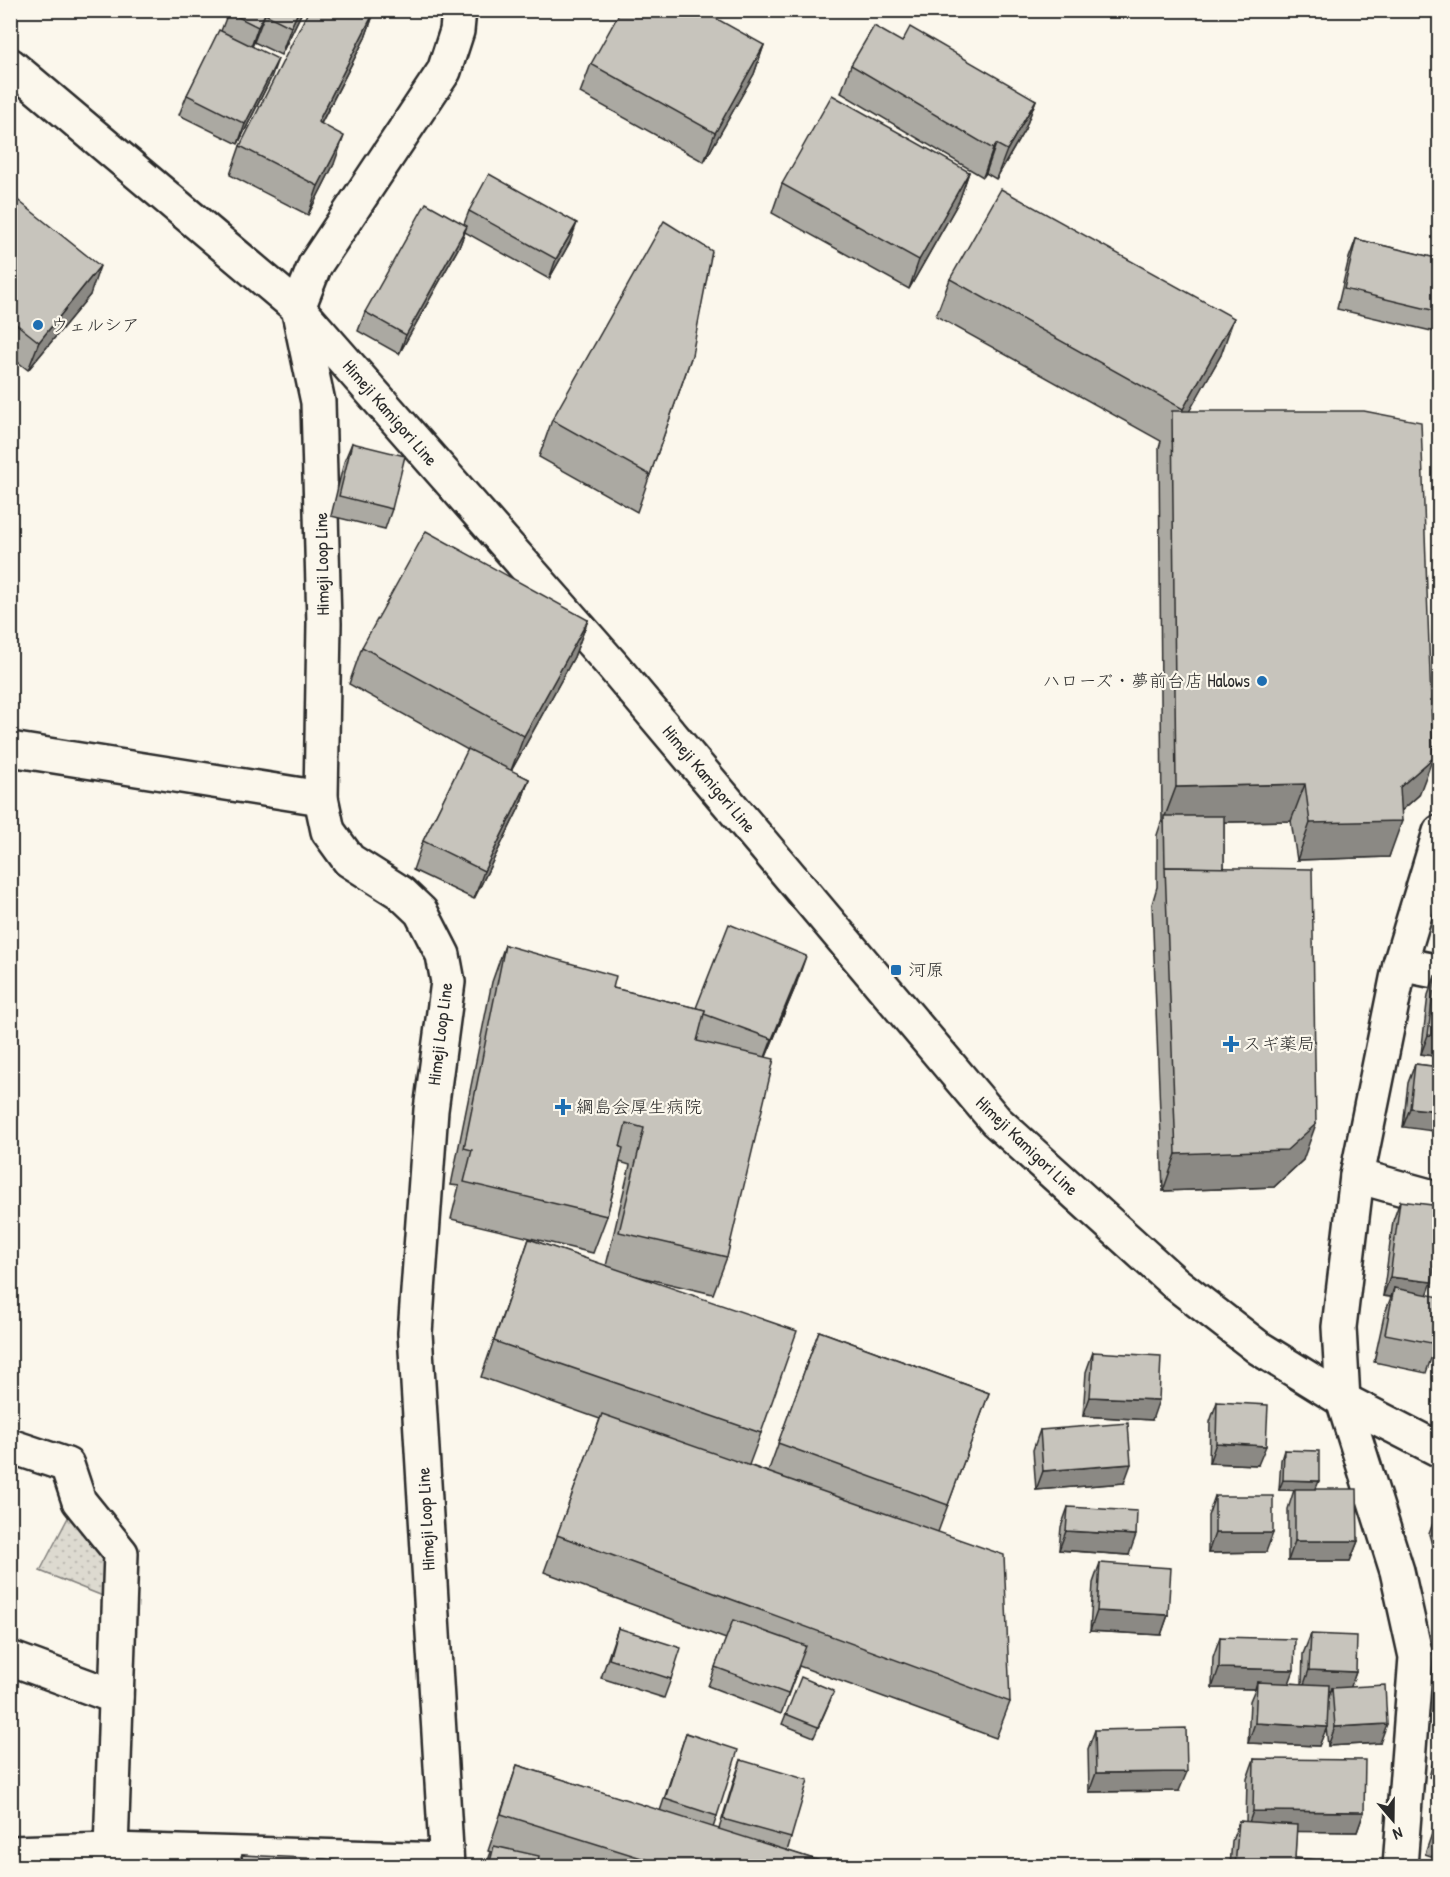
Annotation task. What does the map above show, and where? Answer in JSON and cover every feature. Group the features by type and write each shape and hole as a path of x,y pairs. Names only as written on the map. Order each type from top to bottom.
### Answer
{"main road":[{"path":"297,308 315,265 444,71 457,31 459,10"},
{"name":"Himeji Kamigori Line","path":"10,65 297,308 613,666 996,1121 1175,1283 1259,1348 1343,1400 1440,1450"},
{"name":"Himeji Loop Line","path":"297,308 318,402 324,623 321,798 328,831 349,860 401,893 421,912 444,956 448,982 431,1110 415,1333 446,1863"},
{"path":"10,749 321,798"},
{"path":"1400,1866 1428,1661 1396,1571 1343,1400 1339,1327 1357,1176 1400,964 1440,832"},
{"path":"1400,964 1440,972"},
{"path":"1357,1176 1440,1199"},
{"path":"10,1446 67,1465 79,1501 121,1553 111,1850"},
{"path":"10,1658 116,1696"},
{"path":"10,1853 111,1850 446,1863"}],"shaded area":[{"path":"73,1508 110,1551 113,1600 40,1571"}],"building":[{"path":"229,10 299,10 291,27 265,14 258,27 228,12"},
{"path":"309,10 375,10 318,122 344,136 318,186 240,146"},
{"path":"621,10 701,10 764,45 715,133 591,64"},
{"path":"874,26 902,42 910,27 1036,100 1007,150 996,144 993,149 851,65"},
{"path":"219,30 278,59 245,124 187,95"},
{"path":"832,95 969,172 919,260 782,184"},
{"path":"489,174 577,223 556,259 469,211"},
{"path":"1001,189 1234,318 1183,409 950,279"},
{"path":"10,194 100,266 39,342 10,319"},
{"path":"426,203 467,226 406,335 365,312"},
{"path":"664,221 712,251 692,355 650,475 552,420"},
{"path":"1356,239 1440,259 1440,312 1344,289"},
{"path":"1172,411 1364,411 1421,422 1433,758 1400,787 1402,821 1310,823 1305,784 1176,787"},
{"path":"352,443 405,456 392,509 339,496"},
{"path":"426,531 588,620 524,736 362,647"},
{"path":"468,749 529,779 484,871 423,841"},
{"path":"1164,816 1224,816 1224,868 1165,868"},
{"path":"1165,867 1312,869 1316,1124 1287,1150 1176,1154"},
{"path":"729,924 806,956 772,1039 704,1014 705,1010 696,1008"},
{"path":"505,945 616,976 613,988 705,1010 697,1041 774,1059 727,1257 619,1232 644,1128 626,1123 620,1147 623,1148 607,1216 464,1182 472,1150 464,1148"},
{"path":"1435,976 1440,976 1440,1036 1428,1035"},
{"path":"1415,1064 1440,1067 1440,1111 1410,1108"},
{"path":"1400,1201 1440,1206 1432,1282 1390,1277"},
{"path":"529,1239 797,1331 761,1433 494,1341"},
{"path":"1394,1288 1440,1297 1440,1329 1436,1344 1385,1334"},
{"path":"819,1331 989,1393 948,1505 778,1443"},
{"path":"1093,1352 1161,1356 1159,1400 1090,1397"},
{"path":"1217,1402 1268,1405 1266,1446 1216,1443"},
{"path":"602,1414 1004,1555 1010,1702 557,1535"},
{"path":"1128,1423 1131,1464 1043,1471 1040,1430"},
{"path":"1284,1450 1319,1451 1319,1481 1283,1480"},
{"path":"1295,1489 1357,1489 1358,1541 1295,1541"},
{"path":"1215,1496 1273,1496 1273,1533 1215,1533"},
{"path":"1068,1507 1137,1511 1136,1535 1066,1531"},
{"path":"1440,1514 1440,1528 1436,1515"},
{"path":"1100,1563 1171,1568 1168,1615 1097,1611"},
{"path":"733,1620 806,1646 788,1694 715,1667"},
{"path":"618,1628 681,1648 671,1679 609,1659"},
{"path":"1311,1634 1357,1636 1356,1672 1309,1670"},
{"path":"1220,1637 1295,1639 1294,1670 1219,1668"},
{"path":"801,1677 834,1691 818,1727 786,1714"},
{"path":"1257,1682 1329,1685 1327,1727 1255,1723"},
{"path":"1385,1685 1387,1724 1335,1727 1332,1688"},
{"path":"1186,1728 1187,1772 1096,1773 1095,1730"},
{"path":"686,1733 738,1750 717,1816 665,1799"},
{"path":"1440,1744 1440,1759 1436,1758"},
{"path":"1254,1759 1365,1760 1364,1812 1253,1811"},
{"path":"741,1760 808,1780 791,1838 723,1819"},
{"path":"517,1765 836,1866 667,1866 501,1814"},
{"path":"1440,1811 1440,1837 1432,1834"},
{"path":"1239,1821 1297,1825 1295,1858 1369,1864 1369,1866 1235,1866"},
{"path":"494,1846 539,1856 537,1866 489,1866"},
{"path":"242,1855 325,1859 366,1866 243,1866"}],"place":[{"name":"ウェルシア","path":"38,325"},
{"name":"ハローズ・夢前台店 Halows","path":"1262,681"},
{"name":"河原","path":"896,970"},
{"name":"スギ薬局","path":"1231,1044"},
{"name":"綱島会厚生病院","path":"563,1107"}]}
